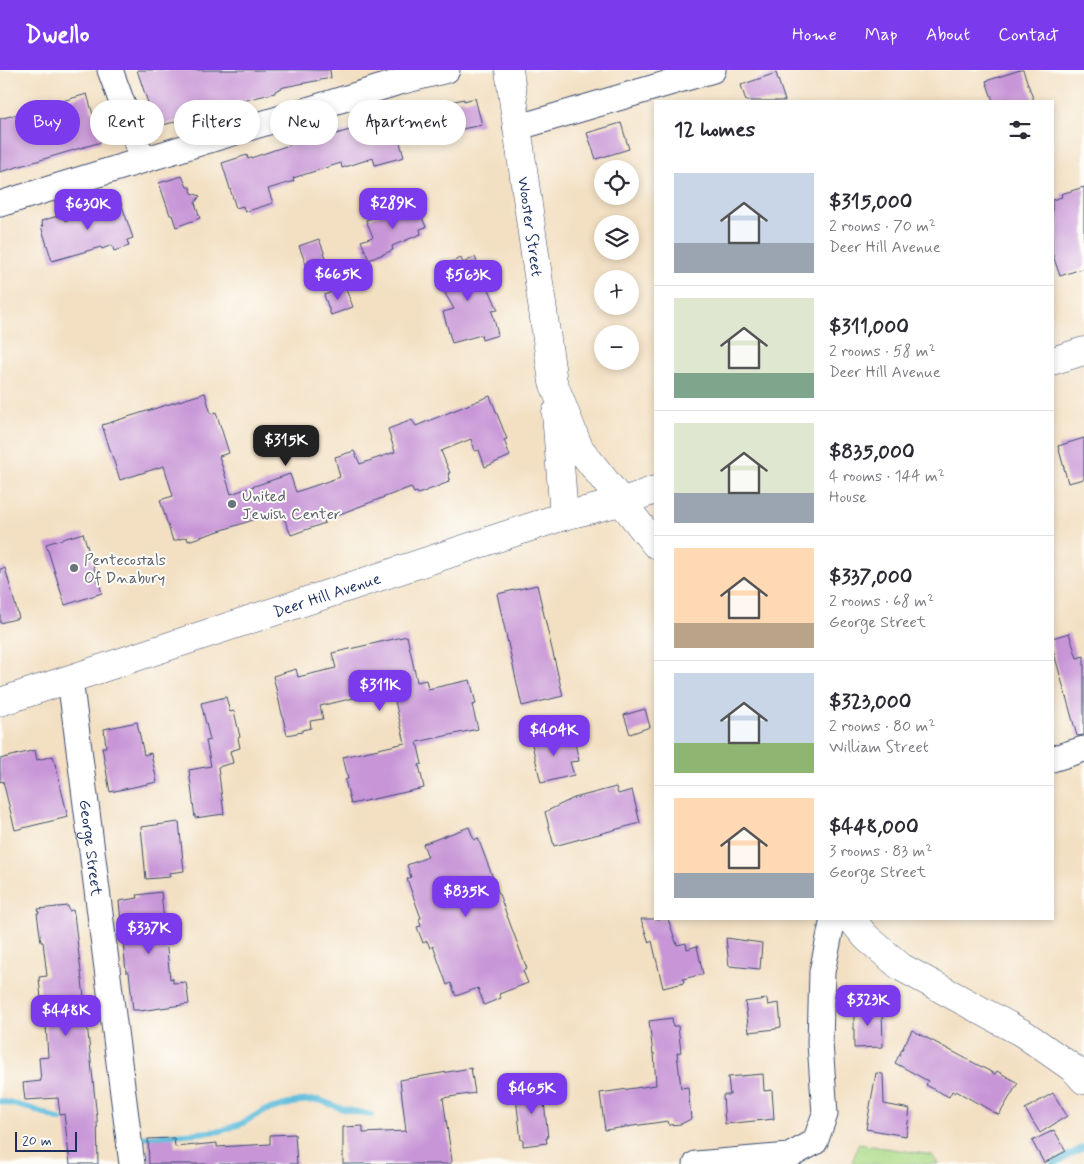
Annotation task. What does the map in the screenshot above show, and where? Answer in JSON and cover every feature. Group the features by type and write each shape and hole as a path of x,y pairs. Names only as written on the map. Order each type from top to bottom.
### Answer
{"street":[{"path":"110,70 143,160"},
{"path":"0,204 399,82 447,70"},
{"name":"Wooster Street","path":"509,70 553,382 564,516"},
{"path":"516,128 713,70"},
{"path":"1054,361 1084,351"},
{"name":"Wooster Street","path":"553,382 578,448 654,543"},
{"name":"Deer Hill Avenue","path":"0,702 564,516 621,502 654,490"},
{"name":"George Street","path":"70,679 132,1164"},
{"path":"1054,758 1084,749"},
{"path":"696,1164 789,1156 814,1142 824,1114 820,1043 822,972 833,920"},
{"path":"852,920 866,937 901,967 1024,1034 1074,1069 1084,1080"}],"green space":[{"path":"858,1144 932,1155 938,1164 852,1164"}],"building":[{"path":"137,70 330,70 331,78 284,87 275,91 275,93 246,100 174,100 174,122 164,125 164,100 147,100"},
{"path":"1023,70 1034,100 993,100 986,81"},
{"path":"776,73 785,100 746,100 741,85"},
{"path":"87,94 90,104 91,145 0,172 0,119 15,115 15,145 80,145 80,100 66,100"},
{"path":"475,98 482,125 466,128 466,100"},
{"path":"621,123 629,149 596,159 587,133"},
{"path":"348,130 348,145 401,145 404,157 375,165 373,158 342,168 341,163 293,178 294,181 268,189 273,203 245,212 243,206 236,208 222,163 247,155 248,159 289,145 338,145 338,134"},
{"path":"182,176 192,193 200,196 195,203 200,218 176,227 159,183"},
{"path":"1084,187 1084,268 1060,276 1054,259 1054,199 1062,197 1061,194"},
{"path":"119,197 133,238 127,240 129,246 114,251 112,245 102,249 101,247 52,261 41,221 61,215 65,221 101,210 98,203"},
{"path":"409,203 411,207 417,205 426,227 420,229 421,234 392,246 393,250 369,260 361,241 373,237 366,220"},
{"path":"319,239 333,276 313,283 299,246"},
{"path":"475,257 498,310 492,311 498,335 482,340 481,335 452,343 443,312 454,309 437,273 448,269 446,264 461,258 463,263"},
{"path":"345,287 353,307 331,315 324,295"},
{"path":"205,393 211,414 216,412 229,453 219,456 231,494 290,474 296,492 340,477 335,457 354,451 360,464 395,452 388,429 412,420 416,426 490,396 507,439 504,440 510,456 485,467 479,450 475,451 471,439 441,451 450,473 448,473 449,482 418,494 417,492 414,493 411,487 324,520 325,523 291,535 281,511 188,541 187,537 173,541 160,500 173,496 164,466 120,480 102,425"},
{"path":"1084,438 1084,479 1068,483 1058,446"},
{"path":"83,533 102,593 65,605 46,544"},
{"path":"5,568 19,618 0,623 0,569"},
{"path":"537,585 563,696 522,706 497,594"},
{"path":"1069,633 1077,658 1084,656 1084,735 1077,736 1054,653 1054,637"},
{"path":"407,636 417,682 426,680 428,689 470,680 476,704 472,705 478,729 417,742 422,764 419,765 424,788 351,804 345,780 348,779 343,757 405,743 392,689 320,706 323,719 310,721 311,728 287,735 273,676 296,669 298,677 336,668 332,653"},
{"path":"226,697 230,712 234,711 240,737 238,738 240,748 230,751 233,763 218,767 224,814 195,818 189,770 211,766 206,741 210,740 201,703"},
{"path":"645,709 650,727 630,734 624,715"},
{"path":"137,722 144,755 151,753 157,782 110,792 102,747 106,747 104,729"},
{"path":"564,732 567,745 575,743 579,761 570,762 574,775 541,783 531,740"},
{"path":"35,750 37,760 53,756 68,817 15,830 3,781 0,782 0,759"},
{"path":"616,787 618,794 632,790 640,823 554,846 545,812 574,798"},
{"path":"179,822 184,871 169,873 170,877 146,879 141,827"},
{"path":"469,827 474,840 478,838 527,969 523,971 528,983 499,994 501,998 484,1005 478,988 456,996 451,983 447,985 433,946 430,948 427,941 423,943 417,927 421,926 419,919 421,918 407,879 411,877 407,865 428,857 423,844"},
{"path":"161,892 170,979 173,978 173,983 186,982 189,1004 140,1011 133,1010 129,972 126,972 119,901 138,898 137,895"},
{"path":"68,906 69,911 73,910 74,914 85,1005 97,1118 98,1164 70,1164 64,1114 60,1115 58,1098 25,1100 23,1083 41,1081 39,1058 48,1057 45,1010 42,1011 39,977 47,976 37,913 39,913 38,909"},
{"path":"641,919 668,920 677,945 686,943 687,949 697,946 703,974 683,979 684,983 663,988 652,941 649,943"},
{"path":"726,938 762,943 760,969 729,966"},
{"path":"767,999 768,1005 779,1003 781,1027 749,1032 745,1002"},
{"path":"882,1006 883,1047 854,1048 854,1007"},
{"path":"672,1018 673,1026 678,1026 681,1052 677,1053 681,1088 688,1087 691,1119 681,1124 669,1125 668,1121 605,1130 600,1093 656,1085 649,1021"},
{"path":"912,1030 995,1074 997,1071 1018,1083 999,1115 956,1091 955,1093 952,1091 949,1097 926,1085 928,1081 895,1063"},
{"path":"471,1068 475,1093 443,1098 452,1161 450,1164 343,1164 343,1127 363,1126 363,1133 406,1131 400,1080"},
{"path":"876,1073 883,1074 884,1104 910,1109 906,1136 866,1129"},
{"path":"763,1074 764,1091 772,1090 774,1119 725,1124 723,1095 730,1095 728,1077"},
{"path":"540,1082 544,1102 547,1143 523,1146 516,1098 520,1098 520,1091 523,1091 522,1084"},
{"path":"1053,1093 1067,1116 1040,1133 1025,1109"},
{"path":"1054,1130 1066,1151 1044,1163 1032,1141"},
{"path":"295,1134 297,1164 149,1164 148,1139 174,1138 175,1147 217,1143 217,1147 270,1144 270,1135"}],"waterway":[{"path":"138,1138 221,1131 243,1123 263,1111 300,1101 319,1100 343,1109 371,1115"},
{"path":"0,1101 33,1109 60,1120"},
{"path":"1053,1164 1084,1147"}],"place":[{"name":"United Jewish Center","path":"232,504"},
{"name":"Pentecostals Of Dnabury","path":"74,568"}]}
